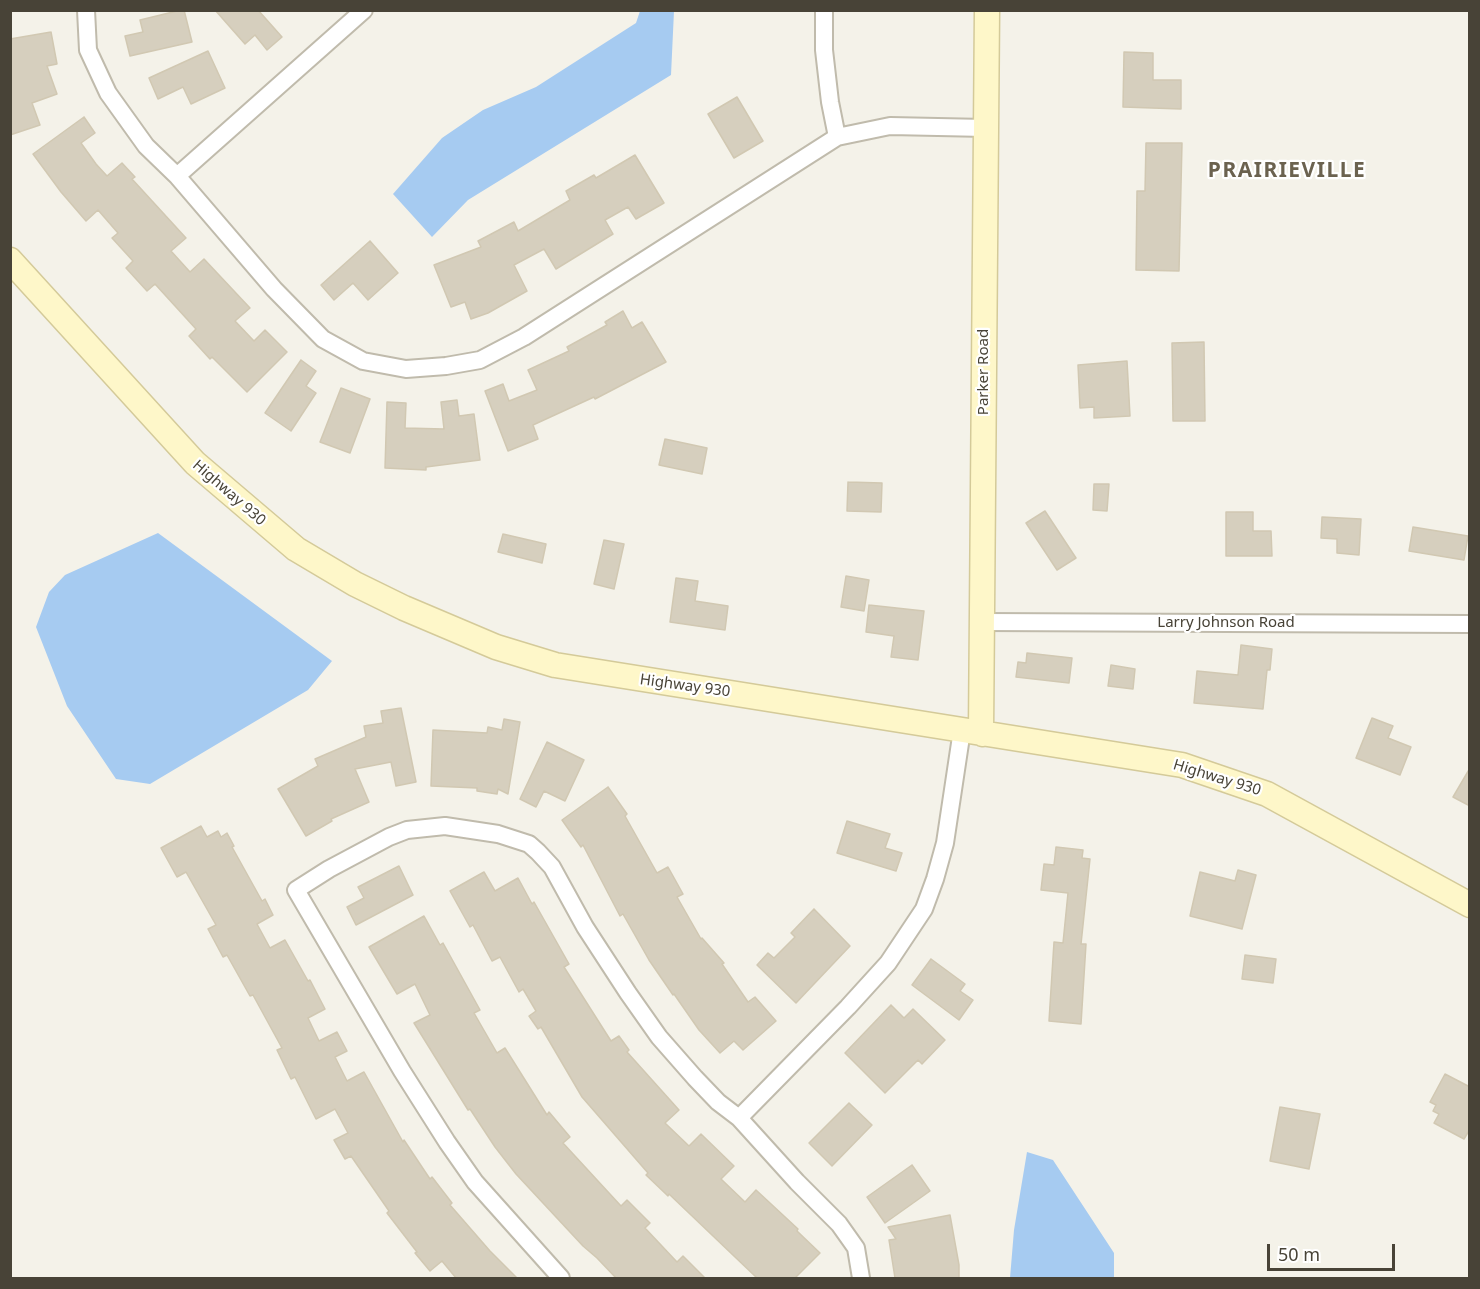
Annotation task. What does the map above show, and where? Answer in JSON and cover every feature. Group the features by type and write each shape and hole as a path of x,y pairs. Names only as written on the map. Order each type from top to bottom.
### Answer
{"street":[{"path":"86,10 88,50 108,93 146,146 177,176 274,289 323,339 363,361 406,369 446,366 480,360 524,337 837,137 890,126 986,128"},
{"path":"177,176 364,10"},
{"path":"824,10 824,50 837,137"},
{"name":"Parker Road","path":"972,732 981,731 987,10"},
{"name":"Highway 930","path":"10,260 195,463 296,549 355,584 404,608 496,647 555,665 1182,765 1267,794 1470,905"},
{"name":"Larry Johnson Road","path":"982,622 1470,624"},
{"path":"739,1118 888,963 924,909 945,843 972,732"},
{"path":"561,1278 475,1182 447,1142 402,1071 296,890 329,869 407,830 445,826 498,834 529,844 552,867 585,927 659,1037 718,1102 739,1118 839,1224 856,1248 861,1278"}],"water":[{"path":"640,11 674,11 671,75 468,200 432,237 393,194 442,138 483,110 536,87 636,23"},
{"path":"158,533 332,661 308,690 150,784 116,779 67,706 36,627 49,592 65,575"},
{"path":"1027,1152 1053,1160 1114,1253 1114,1278 1010,1278 1014,1230"}],"building":[{"path":"184,10 192,42 130,56 125,36 143,32 140,20"},
{"path":"215,10 258,10 282,37 267,50 255,35 245,44"},
{"path":"51,32 57,64 47,66 57,94 32,103 40,125 10,135 10,39"},
{"path":"208,51 225,88 191,104 183,87 158,99 149,78"},
{"path":"1124,52 1153,53 1153,80 1181,80 1181,109 1123,107"},
{"path":"737,97 763,141 734,158 708,114"},
{"path":"84,117 95,133 81,143 96,164 107,176 122,163 135,177 132,179 186,238 171,251 190,272 204,259 250,308 235,321 254,341 265,330 287,352 247,392 212,357 210,359 189,336 196,329 155,284 147,291 126,268 133,261 112,238 118,233 98,210 86,221 33,154"},
{"path":"1146,143 1182,143 1179,271 1136,270 1137,191 1145,191"},
{"path":"635,155 664,203 636,219 628,207 605,220 613,234 556,269 544,249 514,265 527,291 488,313 471,319 465,302 451,307 434,265 481,247 478,241 514,222 518,231 570,200 566,191 594,175 596,178"},
{"path":"370,241 398,273 368,300 353,283 334,300 321,285"},
{"path":"623,311 632,328 642,322 666,362 595,399 594,397 533,425 538,439 508,451 485,391 503,384 509,401 537,390 528,370 569,351 567,347 607,325 605,322"},
{"path":"1204,342 1205,421 1173,421 1172,343"},
{"path":"301,360 316,371 306,386 316,393 291,431 265,413"},
{"path":"1127,361 1130,416 1094,418 1094,407 1080,408 1078,365"},
{"path":"341,388 370,399 350,453 320,442"},
{"path":"457,400 459,416 474,414 480,460 426,467 426,470 385,468 387,402 406,403 405,428 444,429 441,402"},
{"path":"665,439 707,448 702,474 659,465"},
{"path":"848,482 882,483 881,512 847,511"},
{"path":"1094,484 1109,484 1107,511 1093,510"},
{"path":"1045,511 1076,558 1057,570 1026,523"},
{"path":"1226,512 1253,512 1253,531 1271,531 1272,556 1226,556"},
{"path":"1322,517 1361,519 1359,555 1337,553 1337,539 1321,538"},
{"path":"1413,527 1468,536 1464,560 1409,551"},
{"path":"503,534 546,544 542,563 498,552"},
{"path":"604,540 624,544 614,589 594,584"},
{"path":"846,576 869,580 864,611 841,607"},
{"path":"676,578 698,581 695,601 728,606 725,630 670,622"},
{"path":"869,605 924,611 918,660 891,657 894,636 866,632"},
{"path":"1241,645 1272,649 1270,670 1267,670 1263,709 1194,703 1197,671 1238,675"},
{"path":"1027,653 1072,658 1069,683 1016,677 1018,662 1026,663"},
{"path":"1111,665 1135,669 1133,689 1108,686"},
{"path":"401,708 416,782 396,786 391,762 355,769 369,802 331,819 332,821 306,836 278,789 318,766 315,759 366,737 364,726 383,723 381,711"},
{"path":"1372,718 1393,726 1388,738 1411,747 1400,775 1356,758"},
{"path":"504,719 520,722 508,794 498,789 497,794 477,791 477,788 431,786 433,730 487,733 488,727 502,730"},
{"path":"547,742 584,760 565,801 544,791 536,807 520,799"},
{"path":"1470,768 1470,806 1453,797"},
{"path":"608,787 627,814 625,816 657,873 668,867 683,894 677,897 701,939 724,963 722,964 748,1002 755,997 776,1021 743,1050 734,1041 720,1053 699,1030 649,960 623,914 620,916 583,845 581,847 562,820"},
{"path":"847,821 890,834 885,848 902,853 896,871 837,853"},
{"path":"201,826 207,837 218,831 221,837 227,833 234,846 232,847 262,901 265,899 273,915 257,924 270,948 285,940 308,981 310,980 325,1009 308,1018 319,1041 337,1032 347,1051 335,1057 347,1081 364,1072 403,1142 404,1140 430,1179 432,1177 452,1203 450,1205 517,1278 456,1278 442,1261 430,1271 387,1213 389,1211 351,1156 345,1159 334,1140 348,1133 335,1109 316,1119 295,1077 291,1079 277,1050 282,1048 253,995 250,996 227,955 223,957 208,929 216,925 186,872 177,877 161,848"},
{"path":"1056,847 1083,850 1082,858 1090,859 1081,944 1086,944 1081,1024 1049,1021 1054,942 1063,943 1068,893 1041,890 1044,864 1054,865"},
{"path":"399,866 413,895 356,925 347,907 364,898 358,887"},
{"path":"1238,870 1256,875 1242,929 1190,916 1200,872 1235,881"},
{"path":"484,872 495,891 518,878 569,964 564,967 611,1041 619,1036 629,1050 627,1052 679,1110 665,1123 689,1146 701,1134 734,1166 721,1179 745,1202 756,1190 820,1253 795,1278 757,1278 646,1175 648,1173 582,1097 541,1027 538,1029 529,1016 536,1011 523,989 519,992 500,957 492,961 473,925 470,927 450,891"},
{"path":"814,909 850,946 796,1003 757,965 768,953 774,958 795,937 791,933"},
{"path":"424,916 440,945 443,943 480,1010 474,1013 497,1053 505,1048 547,1115 549,1112 570,1137 563,1143 621,1206 627,1200 650,1223 645,1228 677,1262 683,1256 705,1278 616,1278 516,1174 495,1147 470,1109 468,1110 414,1023 430,1015 415,984 397,994 369,947"},
{"path":"1245,955 1276,959 1273,983 1242,979"},
{"path":"931,959 965,984 960,991 973,1000 959,1020 912,985"},
{"path":"891,1005 904,1018 913,1009 945,1040 922,1064 918,1060 885,1093 845,1053"},
{"path":"1445,1074 1470,1087 1470,1129 1464,1139 1434,1123 1439,1114 1433,1111 1436,1105 1430,1102"},
{"path":"849,1103 872,1125 832,1166 809,1143"},
{"path":"1280,1107 1320,1114 1309,1169 1270,1161"},
{"path":"912,1165 930,1191 885,1223 867,1197"},
{"path":"950,1215 959,1265 959,1278 895,1278 889,1240 896,1239 888,1227"}],"district":[{"name":"PRAIRIEVILLE","path":"1287,171"}]}
